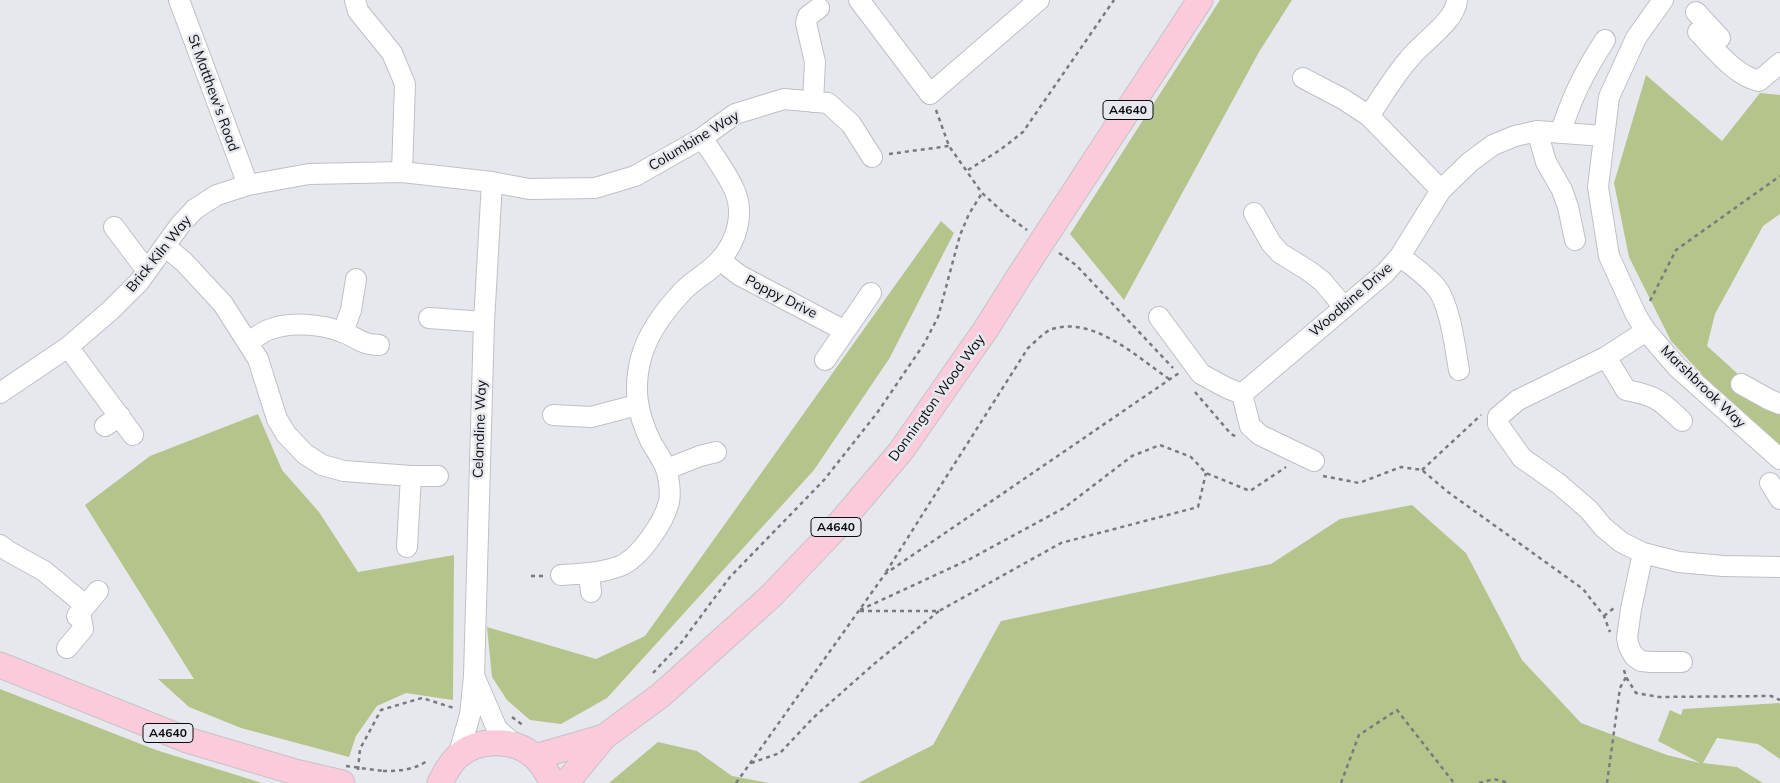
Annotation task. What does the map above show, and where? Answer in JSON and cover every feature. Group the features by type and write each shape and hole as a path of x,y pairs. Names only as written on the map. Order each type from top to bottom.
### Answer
{"main road":[{"name":"Donnington Wood Way","path":"566,783 604,737 661,695 772,596 834,530 901,451 986,329 1200,0"},
{"name":"A4640","path":"0,665 187,740 285,769 349,774"},
{"name":"Donnington Wood Way","path":"527,744 604,737"},
{"name":"A4640","path":"440,783 448,768 458,756 476,746 496,742 527,744"},
{"path":"527,744 547,771 552,783"}],"street":[{"name":"St Matthew's Road","path":"179,0 248,185"},
{"path":"355,0 358,11 392,53 405,84 402,172"},
{"path":"859,0 930,94 1039,0"},
{"path":"1369,116 1409,59 1450,19 1456,8 1457,0"},
{"name":"Marshbrook Way","path":"1663,0 1636,38 1609,97 1598,186 1609,256 1636,315 1646,331 1678,367 1780,459"},
{"path":"813,102 815,62 806,23 808,16 819,8"},
{"path":"1696,12 1744,60 1772,72"},
{"path":"1698,32 1736,70 1748,78 1772,72"},
{"path":"1561,133 1572,98 1588,66 1605,40"},
{"path":"1302,78 1369,116 1441,190"},
{"name":"Columbine Way","path":"492,182 529,189 595,188 635,176 702,138 735,114 784,99 828,103 851,124 872,157"},
{"path":"1537,131 1546,162 1562,190 1576,240"},
{"name":"Woodbine Drive","path":"1234,391 1344,307 1385,273 1400,256 1441,190 1470,162 1493,145 1515,136 1537,131 1603,136"},
{"path":"560,575 590,582 635,558 647,544 669,502 670,489 666,470 637,405 641,357 653,328 684,290 720,260 731,244 739,223 739,205 734,190 702,138"},
{"name":"Brick Kiln Way","path":"0,393 68,347 111,310 140,282 180,225 195,209 217,195 248,185 310,174 402,172 492,182"},
{"name":"Celandine Way","path":"458,756 470,715 474,676 484,322 492,182"},
{"path":"1254,213 1267,237 1280,253 1322,281 1344,307"},
{"path":"114,227 148,270"},
{"path":"166,247 184,262 223,304 258,359 277,419 286,434 305,454 322,465 344,470 411,476 438,476"},
{"path":"1400,256 1437,288 1444,301 1460,370"},
{"name":"Poppy Drive","path":"720,260 738,275 844,330"},
{"path":"343,332 351,310 356,279"},
{"path":"825,360 844,330 871,294"},
{"path":"1159,316 1201,374 1234,391 1244,432 1260,435 1315,468"},
{"path":"429,318 484,322"},
{"path":"248,342 268,330 285,326 305,325 343,332 372,344"},
{"path":"1646,331 1606,358 1518,400 1498,417 1498,424 1522,458 1559,484 1589,510 1603,527 1621,542 1643,553 1679,562 1723,566 1780,567"},
{"path":"68,347 112,421 133,435"},
{"path":"1606,358 1626,390 1646,394 1662,401 1682,421"},
{"path":"1741,384 1780,404"},
{"path":"553,415 592,417 637,405"},
{"path":"666,470 704,450"},
{"path":"407,547 411,476"},
{"path":"0,545 44,571 84,607 83,629 67,648"},
{"path":"1643,553 1619,614 1627,638 1634,656 1641,661 1682,662"},
{"name":"Celandine Way","path":"474,676 497,729 527,744"}],"path":[{"path":"968,170 1000,150 1022,132 1114,0"},
{"path":"930,94 950,146 982,193 1005,214 1027,230"},
{"path":"872,157 950,146"},
{"path":"1650,301 1676,250 1780,176"},
{"path":"648,679 682,643 730,577 824,480 883,405 924,344 938,317 960,235 969,214 982,193"},
{"path":"885,574 1179,373 1076,265 1060,253"},
{"path":"736,783 885,574 1028,348 1050,330 1070,326 1103,334 1169,379"},
{"path":"1192,388 1231,434 1244,432"},
{"path":"1422,470 1480,416"},
{"path":"858,611 970,559 1064,508 1132,456 1160,445 1191,456 1206,473 1250,490 1288,465 1280,461"},
{"path":"1315,468 1359,483 1401,467 1422,470 1448,492 1619,614 1610,634"},
{"path":"750,764 780,753 820,712 874,664 939,611 1061,543 1198,507 1206,473"},
{"path":"858,611 939,611"},
{"path":"1623,669 1636,693 1659,697 1771,696 1780,700"},
{"path":"1607,783 1620,688 1626,677"},
{"path":"429,760 422,765 402,771 349,774 381,710 422,698 455,709"},
{"path":"1341,783 1359,735 1397,710 1454,783"},
{"path":"509,714 522,725 527,744"},
{"path":"1479,783 1494,779 1509,783"}],"green space":[{"path":"1220,0 1292,0 1259,52 1124,300 1070,234"},
{"path":"1646,75 1722,141 1760,93 1780,95 1780,214 1763,226 1715,314 1707,346 1780,412 1780,447 1734,409 1671,341 1629,257 1614,183"},
{"path":"941,221 954,233 889,359 814,470 607,698 561,724 530,720 507,700 492,677 487,627 596,659 645,636"},
{"path":"258,414 282,470 319,512 358,572 454,555 453,700 406,693 377,706 356,736 349,757 241,728 189,707 158,679 194,679 85,505 150,456"},
{"path":"1412,505 1466,553 1522,660 1581,723 1667,755 1700,763 1658,741 1670,710 1681,715 1683,709 1780,703 1780,759 1758,744 1717,738 1703,763 1737,767 1763,783 858,783 933,745 1001,621 1271,564 1340,519"},
{"path":"0,689 156,750 262,783 0,783"},
{"path":"658,742 697,751 732,776 769,783 609,783"}]}
